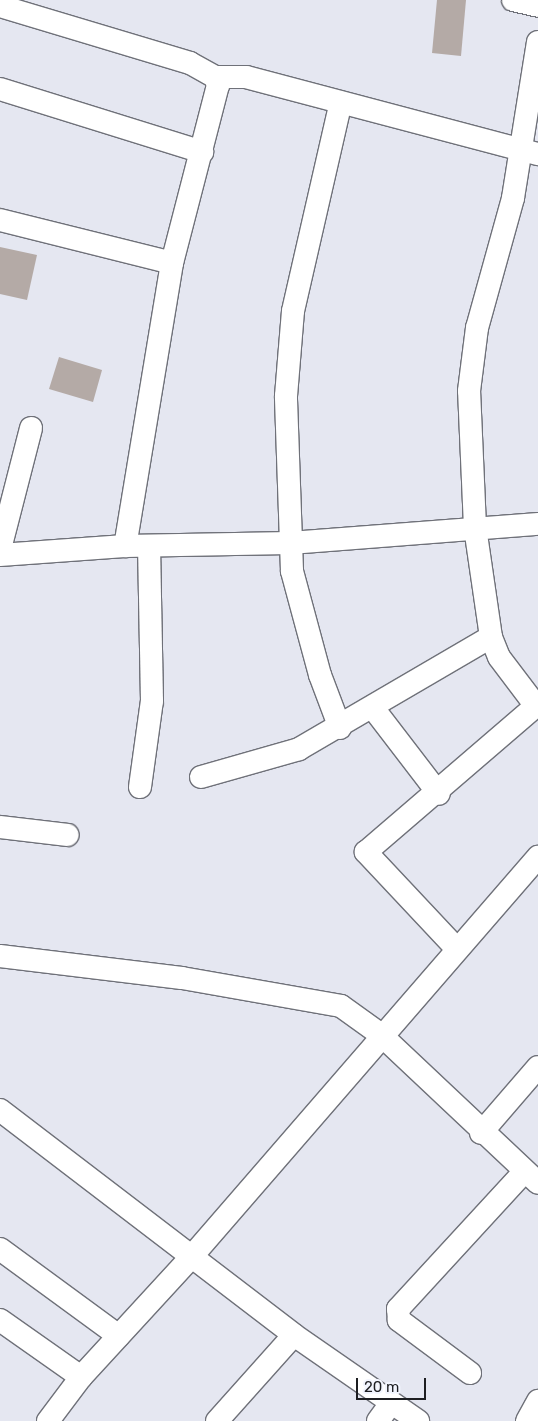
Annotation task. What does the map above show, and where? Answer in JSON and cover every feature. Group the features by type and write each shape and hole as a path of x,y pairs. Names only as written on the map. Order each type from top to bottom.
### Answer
{"street":[{"path":"512,0 538,6"},
{"path":"0,6 190,63 214,77 246,77 529,152"},
{"path":"456,948 366,852 439,794 537,705 504,664 491,637 475,527 470,371 529,152 538,42"},
{"path":"125,546 172,263 217,95 214,77"},
{"path":"0,89 202,152"},
{"path":"340,728 300,604 290,543 286,396 293,311 341,102"},
{"path":"0,220 172,263"},
{"path":"0,549 30,428"},
{"path":"0,555 125,546 290,543 475,527 538,524"},
{"path":"140,787 152,701 149,547"},
{"path":"201,777 272,759 340,728 491,637"},
{"path":"373,708 439,794"},
{"path":"0,826 68,835"},
{"path":"48,1421 81,1377 194,1255 380,1034 538,857"},
{"path":"0,956 331,1002 380,1034 531,1178 398,1309 399,1320 470,1373"},
{"path":"481,1132 538,1067"},
{"path":"0,1110 194,1255 294,1335 384,1412 418,1421"},
{"path":"0,1249 118,1336"},
{"path":"0,1320 81,1377"},
{"path":"217,1421 294,1335"},
{"path":"527,1421 538,1401"}],"building":[{"path":"437,0 466,0 461,56 432,53"},
{"path":"0,247 37,255 27,300 0,294"},
{"path":"59,357 102,370 93,402 49,389"}]}
